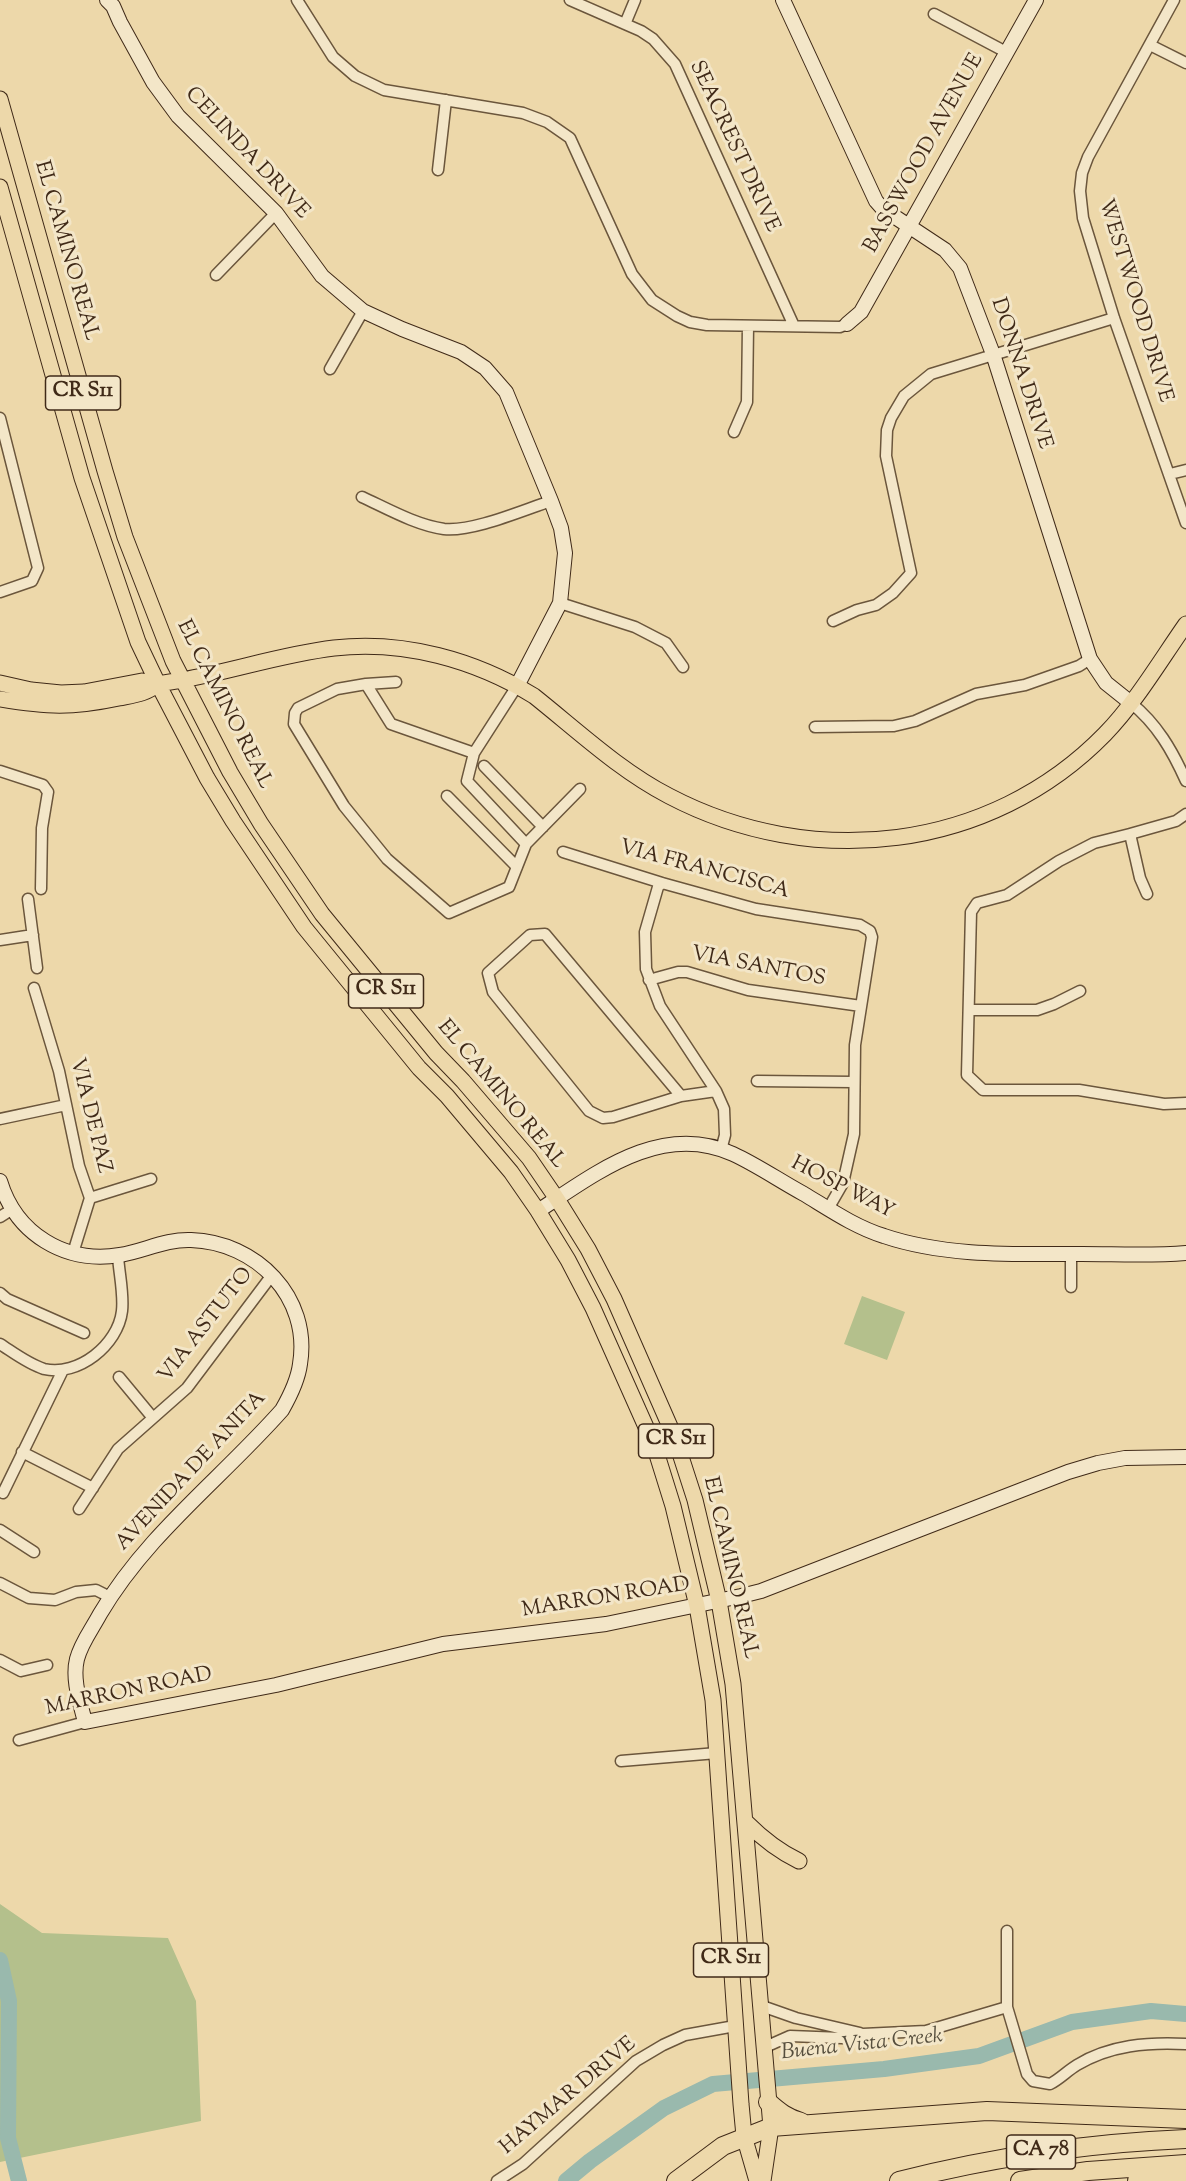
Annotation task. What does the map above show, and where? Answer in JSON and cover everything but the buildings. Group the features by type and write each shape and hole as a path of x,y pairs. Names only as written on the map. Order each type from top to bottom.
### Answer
{"highway":[{"path":"768,2102 790,2119 806,2123"},
{"path":"676,2181 723,2146 771,2127 987,2111 1084,2113 1186,2119"},
{"name":"CA 78","path":"899,2181 1030,2153 1118,2142 1186,2139"},
{"name":"CA 78","path":"1020,2181 1110,2169 1186,2164"},
{"path":"1137,2181 1186,2175"}],"main road":[{"name":"EL CAMINO REAL","path":"0,99 118,515 154,615 182,680 227,767 322,914 436,1053 464,1081 529,1158 557,1199 588,1249 614,1299 675,1438 694,1500 720,1601 733,1684 771,2127 763,2181"},
{"name":"EL CAMINO REAL","path":"0,187 82,478 117,586 138,642 158,684 207,778 304,927 419,1068 447,1096 511,1172 538,1211 594,1308 654,1446 673,1506 697,1606 713,1700 741,2104 744,2136 757,2181"},
{"path":"0,683 31,690 62,693 84,692 142,681 158,684 182,680 333,648 393,647 445,657 478,668 517,686 534,696 638,778 695,809 729,823 803,840 873,841 916,835 953,826 994,810 1046,782 1104,735 1131,703 1186,624"},
{"path":"0,699 31,704 76,705 148,692 158,684"},
{"path":"746,1822 765,1841 799,1861"}],"street":[{"name":"CELINDA DRIVE","path":"107,0 113,6 153,82 178,116 276,213 322,276 363,311 461,352 485,368 506,392 561,528 565,554 560,603 517,686"},
{"path":"297,0 333,57 355,76 384,90 522,113 547,122 570,138 632,274 652,300 677,316 690,322 707,325 840,327 847,324"},
{"name":"SEACREST DRIVE","path":"570,0 641,31 653,39 675,64 794,326"},
{"path":"625,24 635,0"},
{"name":"DONNA DRIVE","path":"783,0 876,201 883,209 945,250 960,268 993,354 1090,659 1106,683 1146,716 1158,730 1183,767 1186,781"},
{"name":"BASSWOOD AVENUE","path":"847,324 861,312 1036,0"},
{"name":"WESTWOOD DRIVE","path":"1174,0 1088,157 1082,173 1080,190 1083,218 1114,318 1186,523"},
{"path":"934,14 1006,52"},
{"path":"1150,45 1186,63"},
{"path":"438,170 446,100"},
{"path":"216,275 276,213"},
{"path":"330,369 363,311"},
{"path":"833,621 857,610 876,605 893,593 911,573 886,456 887,430 891,418 899,403 912,388 931,374 1114,318"},
{"path":"734,432 747,402 748,326"},
{"path":"0,418 38,568 32,581 0,592"},
{"path":"1170,474 1186,470"},
{"path":"362,497 424,525 446,529 479,524 551,501"},
{"path":"560,603 635,627 666,643 683,667"},
{"path":"815,727 894,726 915,721 976,693 1025,686 1079,666 1090,659"},
{"path":"396,682 337,689 298,708 294,713 294,724 344,806 387,859 449,913 509,887 526,844 580,789"},
{"path":"366,684 391,724 474,753"},
{"path":"517,686 474,753 467,781 526,844"},
{"path":"484,766 543,827"},
{"path":"0,771 43,785 48,792 42,828 41,889"},
{"path":"447,796 517,867"},
{"path":"1186,814 1176,821 1094,843 1059,861 1007,895 977,903 971,912 967,1075 983,1090 1079,1090 1164,1104 1186,1103"},
{"path":"1130,834 1146,894"},
{"name":"VIA FRANCISCA","path":"563,852 756,909 860,925 870,931 872,937 861,1006"},
{"path":"662,883 658,887 645,932 646,969 660,1006 716,1091 724,1109 725,1135 721,1150"},
{"path":"28,899 37,968"},
{"path":"681,1096 545,934 530,935 488,973 493,992 589,1111 603,1118 613,1117 681,1096 716,1091"},
{"path":"0,940 33,935"},
{"name":"VIA SANTOS","path":"649,980 678,972 687,972 748,990 861,1006"},
{"name":"VIA DE PAZ","path":"34,988 59,1071 80,1166 90,1198 73,1253"},
{"path":"969,1010 1037,1010 1080,991"},
{"path":"828,1209 843,1183 854,1134 855,1045 861,1006"},
{"path":"757,1081 853,1082"},
{"path":"0,1119 66,1105"},
{"name":"HOSP WAY","path":"538,1211 614,1163 638,1151 656,1146 697,1145 732,1153 828,1209 865,1228 907,1243 988,1253 1186,1253"},
{"path":"90,1198 151,1179"},
{"name":"AVENIDA DE ANITA","path":"0,1181 6,1214 33,1234 58,1248 73,1253 118,1256 159,1244 190,1240 221,1244 242,1252 265,1267 272,1275 283,1290 299,1327 300,1364 290,1395 274,1419 143,1553 110,1597 82,1644 75,1673 85,1722"},
{"path":"1071,1254 1071,1287"},
{"path":"0,1344 29,1364 47,1369 63,1370 88,1361 112,1337 122,1312 118,1256"},
{"name":"VIA ASTUTO","path":"79,1509 118,1449 187,1388 272,1275"},
{"path":"0,1293 7,1299 84,1333"},
{"path":"3,1493 63,1370"},
{"path":"119,1377 153,1418"},
{"path":"22,1452 93,1488"},
{"name":"MARRON ROAD","path":"19,1740 85,1722 276,1684 443,1644 606,1624 720,1601 760,1591 1068,1472 1125,1458 1186,1457"},
{"path":"0,1530 34,1552"},
{"path":"0,1583 29,1598 55,1600 76,1592 96,1590 110,1597"},
{"path":"0,1660 21,1671 47,1665"},
{"path":"621,1761 717,1753"},
{"path":"1007,1931 1007,2007 1027,2074 1033,2081 1050,2084 1076,2066 1106,2052 1128,2046 1160,2043 1186,2044"},
{"path":"759,2005 796,2018 864,2034"},
{"path":"764,2056 790,2036 842,2038 864,2034 926,2031 1007,2007"},
{"name":"HAYMAR DRIVE","path":"497,2181 523,2164 636,2061 685,2035 735,2026"}],"green space":[{"path":"862,1296 905,1312 887,1360 844,1344"},
{"path":"0,1904 42,1933 168,1938 196,2001 201,2121 0,2162"}],"waterway":[{"name":"Buena Vista Creek","path":"0,1960 9,2001 8,2138 19,2181"},
{"name":"Buena Vista Creek","path":"566,2181 664,2108 713,2084 884,2069 979,2056 1072,2022 1151,2011 1186,2014"}]}
